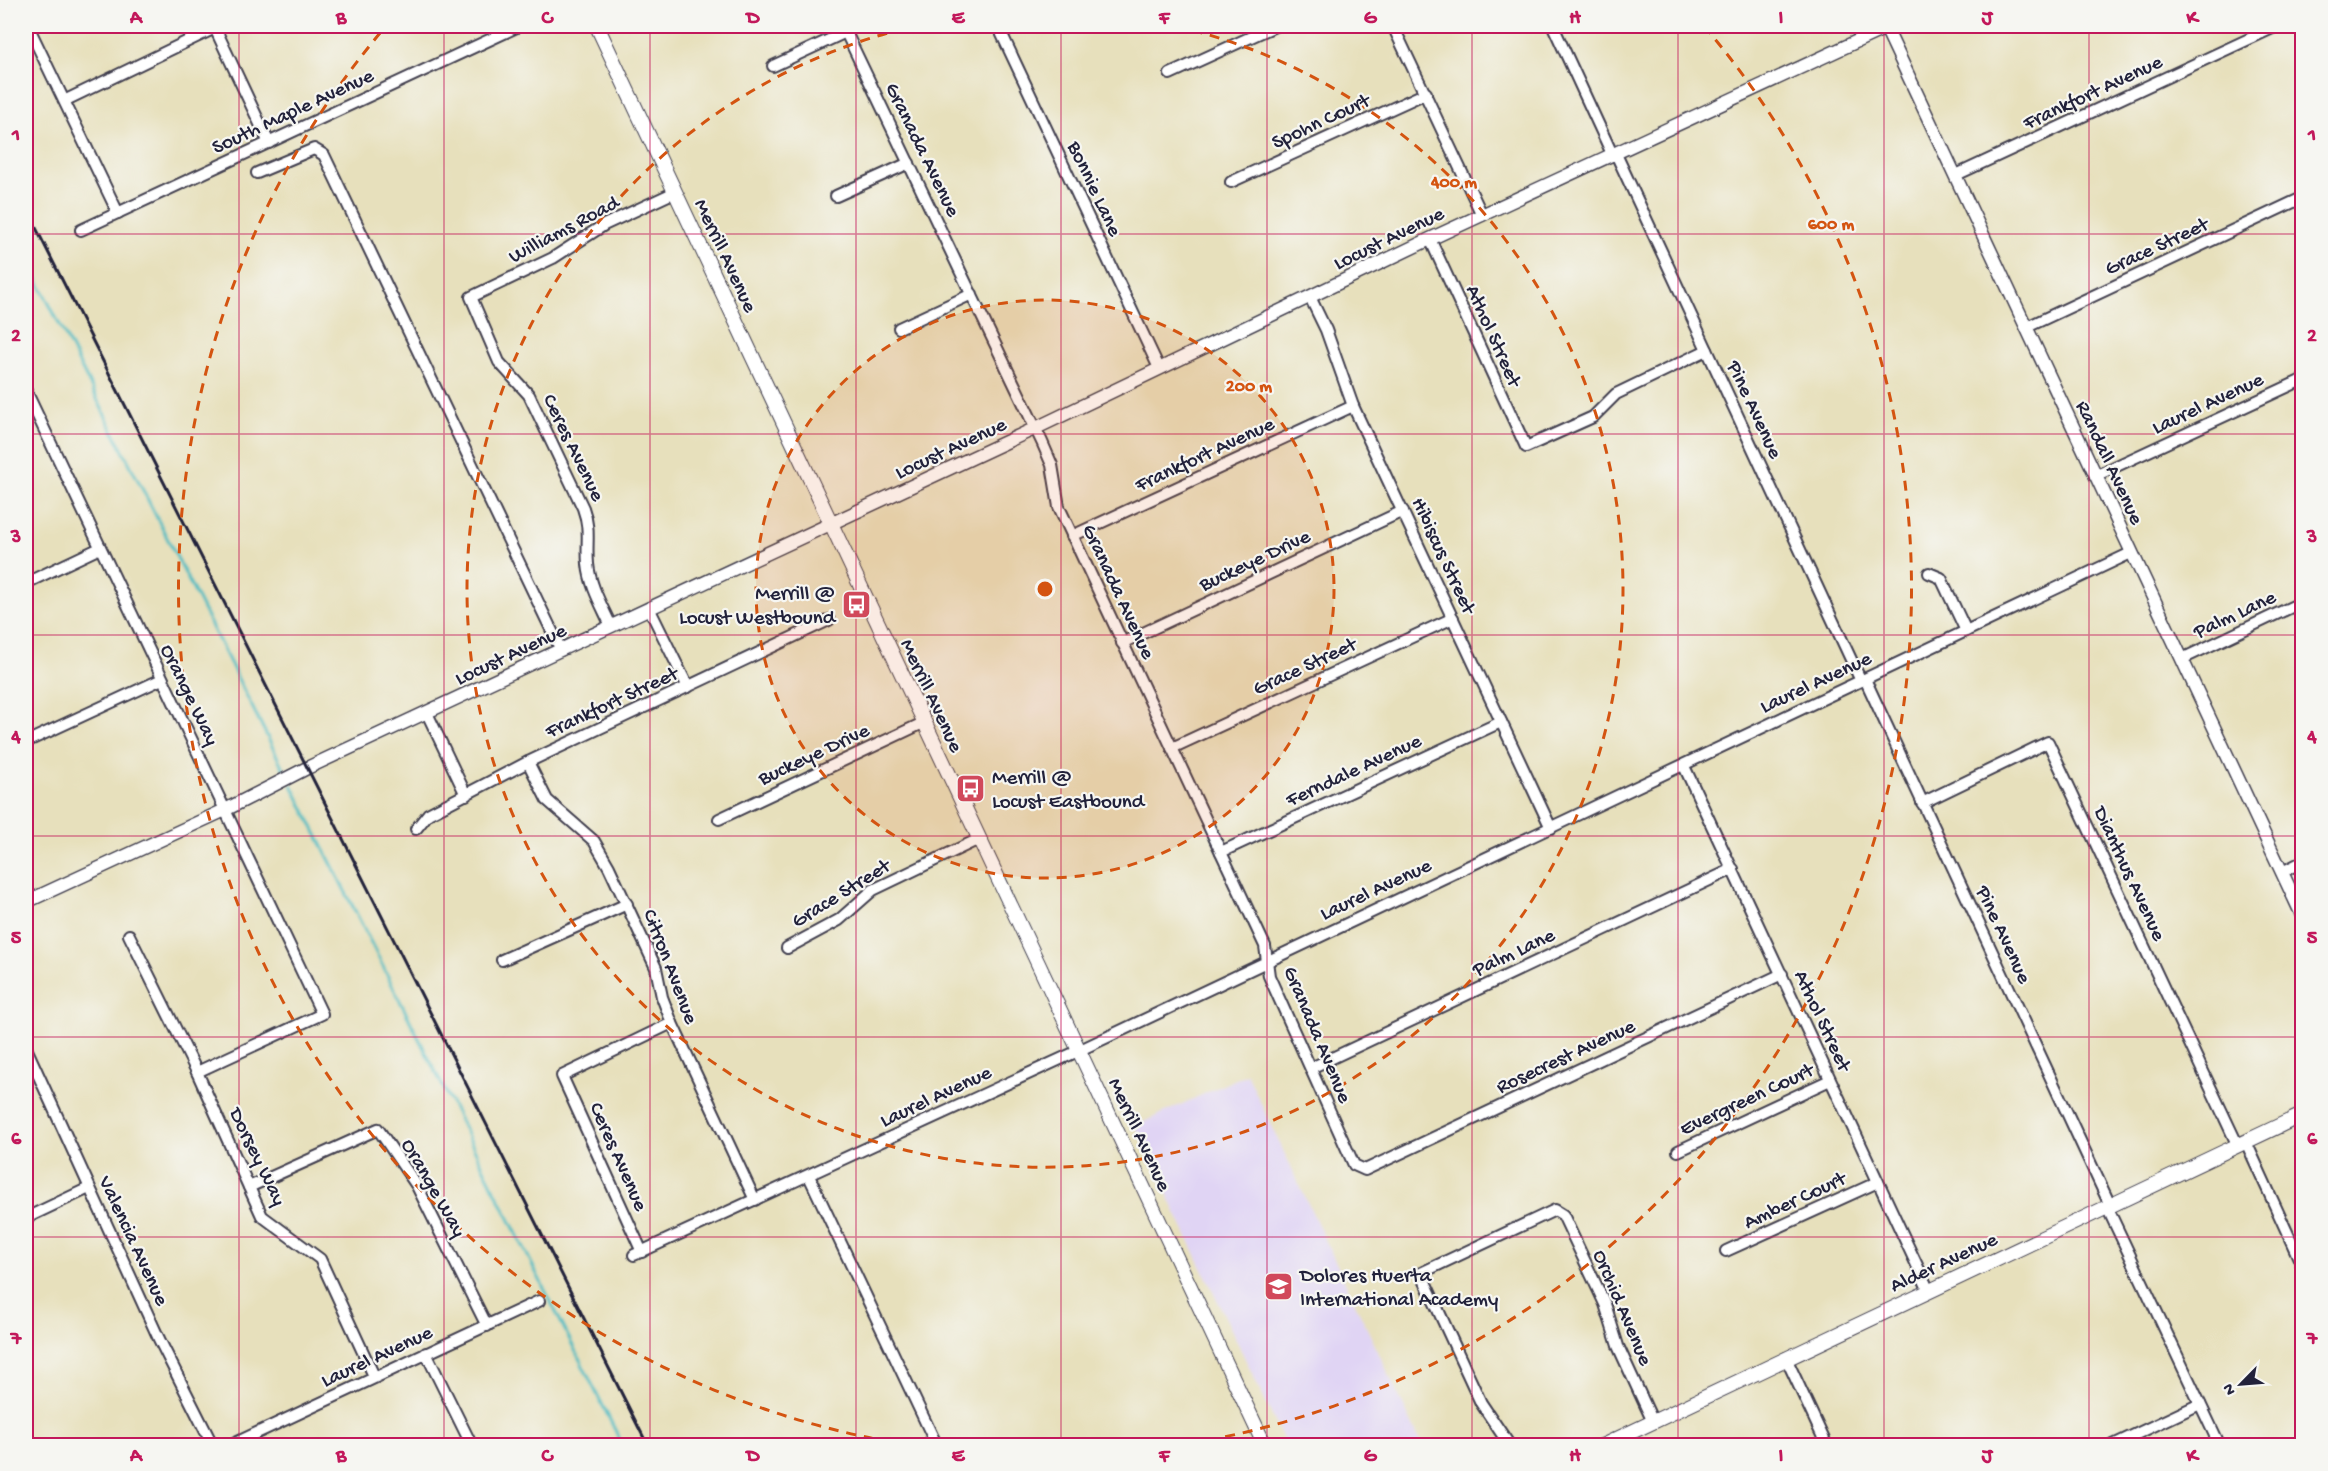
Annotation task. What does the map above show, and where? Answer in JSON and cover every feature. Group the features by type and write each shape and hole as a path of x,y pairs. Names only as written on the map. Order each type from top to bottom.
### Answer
{"main road":[{"name":"Merrill Avenue","path":"597,26 1265,1446"},
{"name":"Alder Avenue","path":"1602,1446 2302,1115"}],"street":[{"path":"28,26 66,100 118,213"},
{"name":"South Maple Avenue","path":"81,230 519,26"},
{"name":"Bonnie Lane","path":"998,26 1159,368"},
{"path":"1170,74 1275,26"},
{"path":"1393,26 1482,215"},
{"name":"Pine Avenue","path":"1552,26 1922,803 2220,1446"},
{"name":"Locust Avenue","path":"26,902 225,810 307,768 1036,428 1430,239 1887,26"},
{"name":"Randall Avenue","path":"1887,26 2131,553 2302,915"},
{"name":"Frankfort Avenue","path":"1956,175 2277,26"},
{"path":"66,100 214,27 268,143"},
{"path":"773,66 845,29"},
{"name":"Granada Avenue","path":"845,29 1036,428 1052,465 1059,507 1265,946 1269,976 1354,1165 1365,1170"},
{"name":"Spohn Court","path":"1231,182 1426,93"},
{"path":"257,173 311,150 318,150 324,156 561,650"},
{"path":"836,196 909,162"},
{"name":"Williams Road","path":"471,297 553,258 604,225 675,192"},
{"name":"Grace Street","path":"2027,327 2302,198"},
{"name":"Athol Street","path":"1430,239 1465,321 1526,447 1593,417 1616,394 1707,350"},
{"path":"899,328 972,294"},
{"name":"Ceres Avenue","path":"471,297 499,362 529,395 583,508 589,524 588,561 591,582 611,626"},
{"name":"Hibiscus Street","path":"1310,297 1326,330 1353,406 1551,828"},
{"name":"Laurel Avenue","path":"2096,476 2302,380"},
{"name":"Orange Way","path":"26,391 322,1014 197,1072"},
{"name":"Frankfort Avenue","path":"1072,536 1353,406"},
{"path":"26,420 37,415"},
{"name":"Buckeye Drive","path":"1122,643 1403,511"},
{"path":"26,583 100,548"},
{"name":"Laurel Avenue","path":"638,1254 1078,1051 1267,959 1684,766 2131,553"},
{"path":"1929,573 1941,578 1966,631"},
{"name":"Palm Lane","path":"2182,659 2302,602"},
{"path":"649,608 688,687"},
{"name":"Grace Street","path":"1172,748 1453,618"},
{"name":"Frankfort Street","path":"416,829 428,814 528,762 829,620"},
{"path":"26,742 162,679"},
{"path":"427,713 465,795"},
{"name":"Ferndale Avenue","path":"1221,852 1501,722"},
{"name":"Buckeye Drive","path":"719,819 923,723"},
{"name":"Dianthus Avenue","path":"1922,803 2048,742 2242,1144"},
{"name":"Citron Avenue","path":"528,762 547,800 594,841 627,904 656,968 662,997 672,1023 755,1200"},
{"name":"Athol Street","path":"1684,766 1929,1291"},
{"name":"Grace Street","path":"787,948 839,920 873,890 979,839"},
{"path":"2282,872 2302,862"},
{"name":"Palm Lane","path":"1311,1068 1733,869"},
{"path":"502,960 627,904"},
{"name":"Dorsey Way","path":"129,935 197,1072 262,1216 320,1259 374,1376"},
{"name":"Rosecrest Avenue","path":"1365,1170 1782,975"},
{"name":"Ceres Avenue","path":"638,1254 562,1076 672,1023"},
{"name":"Valencia Avenue","path":"26,1048 89,1188 194,1411 213,1446"},
{"name":"Evergreen Court","path":"1678,1152 1830,1080"},
{"name":"Orange Way","path":"249,1187 378,1130 417,1186 487,1326"},
{"path":"2242,1144 2302,1265"},
{"path":"809,1176 938,1446"},
{"name":"Amber Court","path":"1726,1251 1878,1182"},
{"path":"26,1218 89,1188"},
{"name":"Orchid Avenue","path":"1510,1446 1481,1403 1421,1273 1555,1210 1563,1215 1596,1284 1618,1346 1653,1422"},
{"name":"Laurel Avenue","path":"229,1446 539,1300"},
{"path":"426,1353 472,1446"},
{"path":"1786,1358 1827,1446"},
{"path":"2111,1446 2200,1404"}],"shaded area":[{"name":"Dolores Huerta International Academy","path":"1247,1074 1422,1445 1286,1445 1135,1126"}],"waterway":[{"path":"26,258 284,770"},
{"path":"292,785 623,1446"}],"railway":[{"path":"26,208 648,1446"}],"place":[{"name":"Merrill @ Locust Westbound","path":"856,604"},
{"name":"Merrill @ Locust Eastbound","path":"971,788"},
{"name":"Dolores Huerta International Academy","path":"1279,1286"}]}
